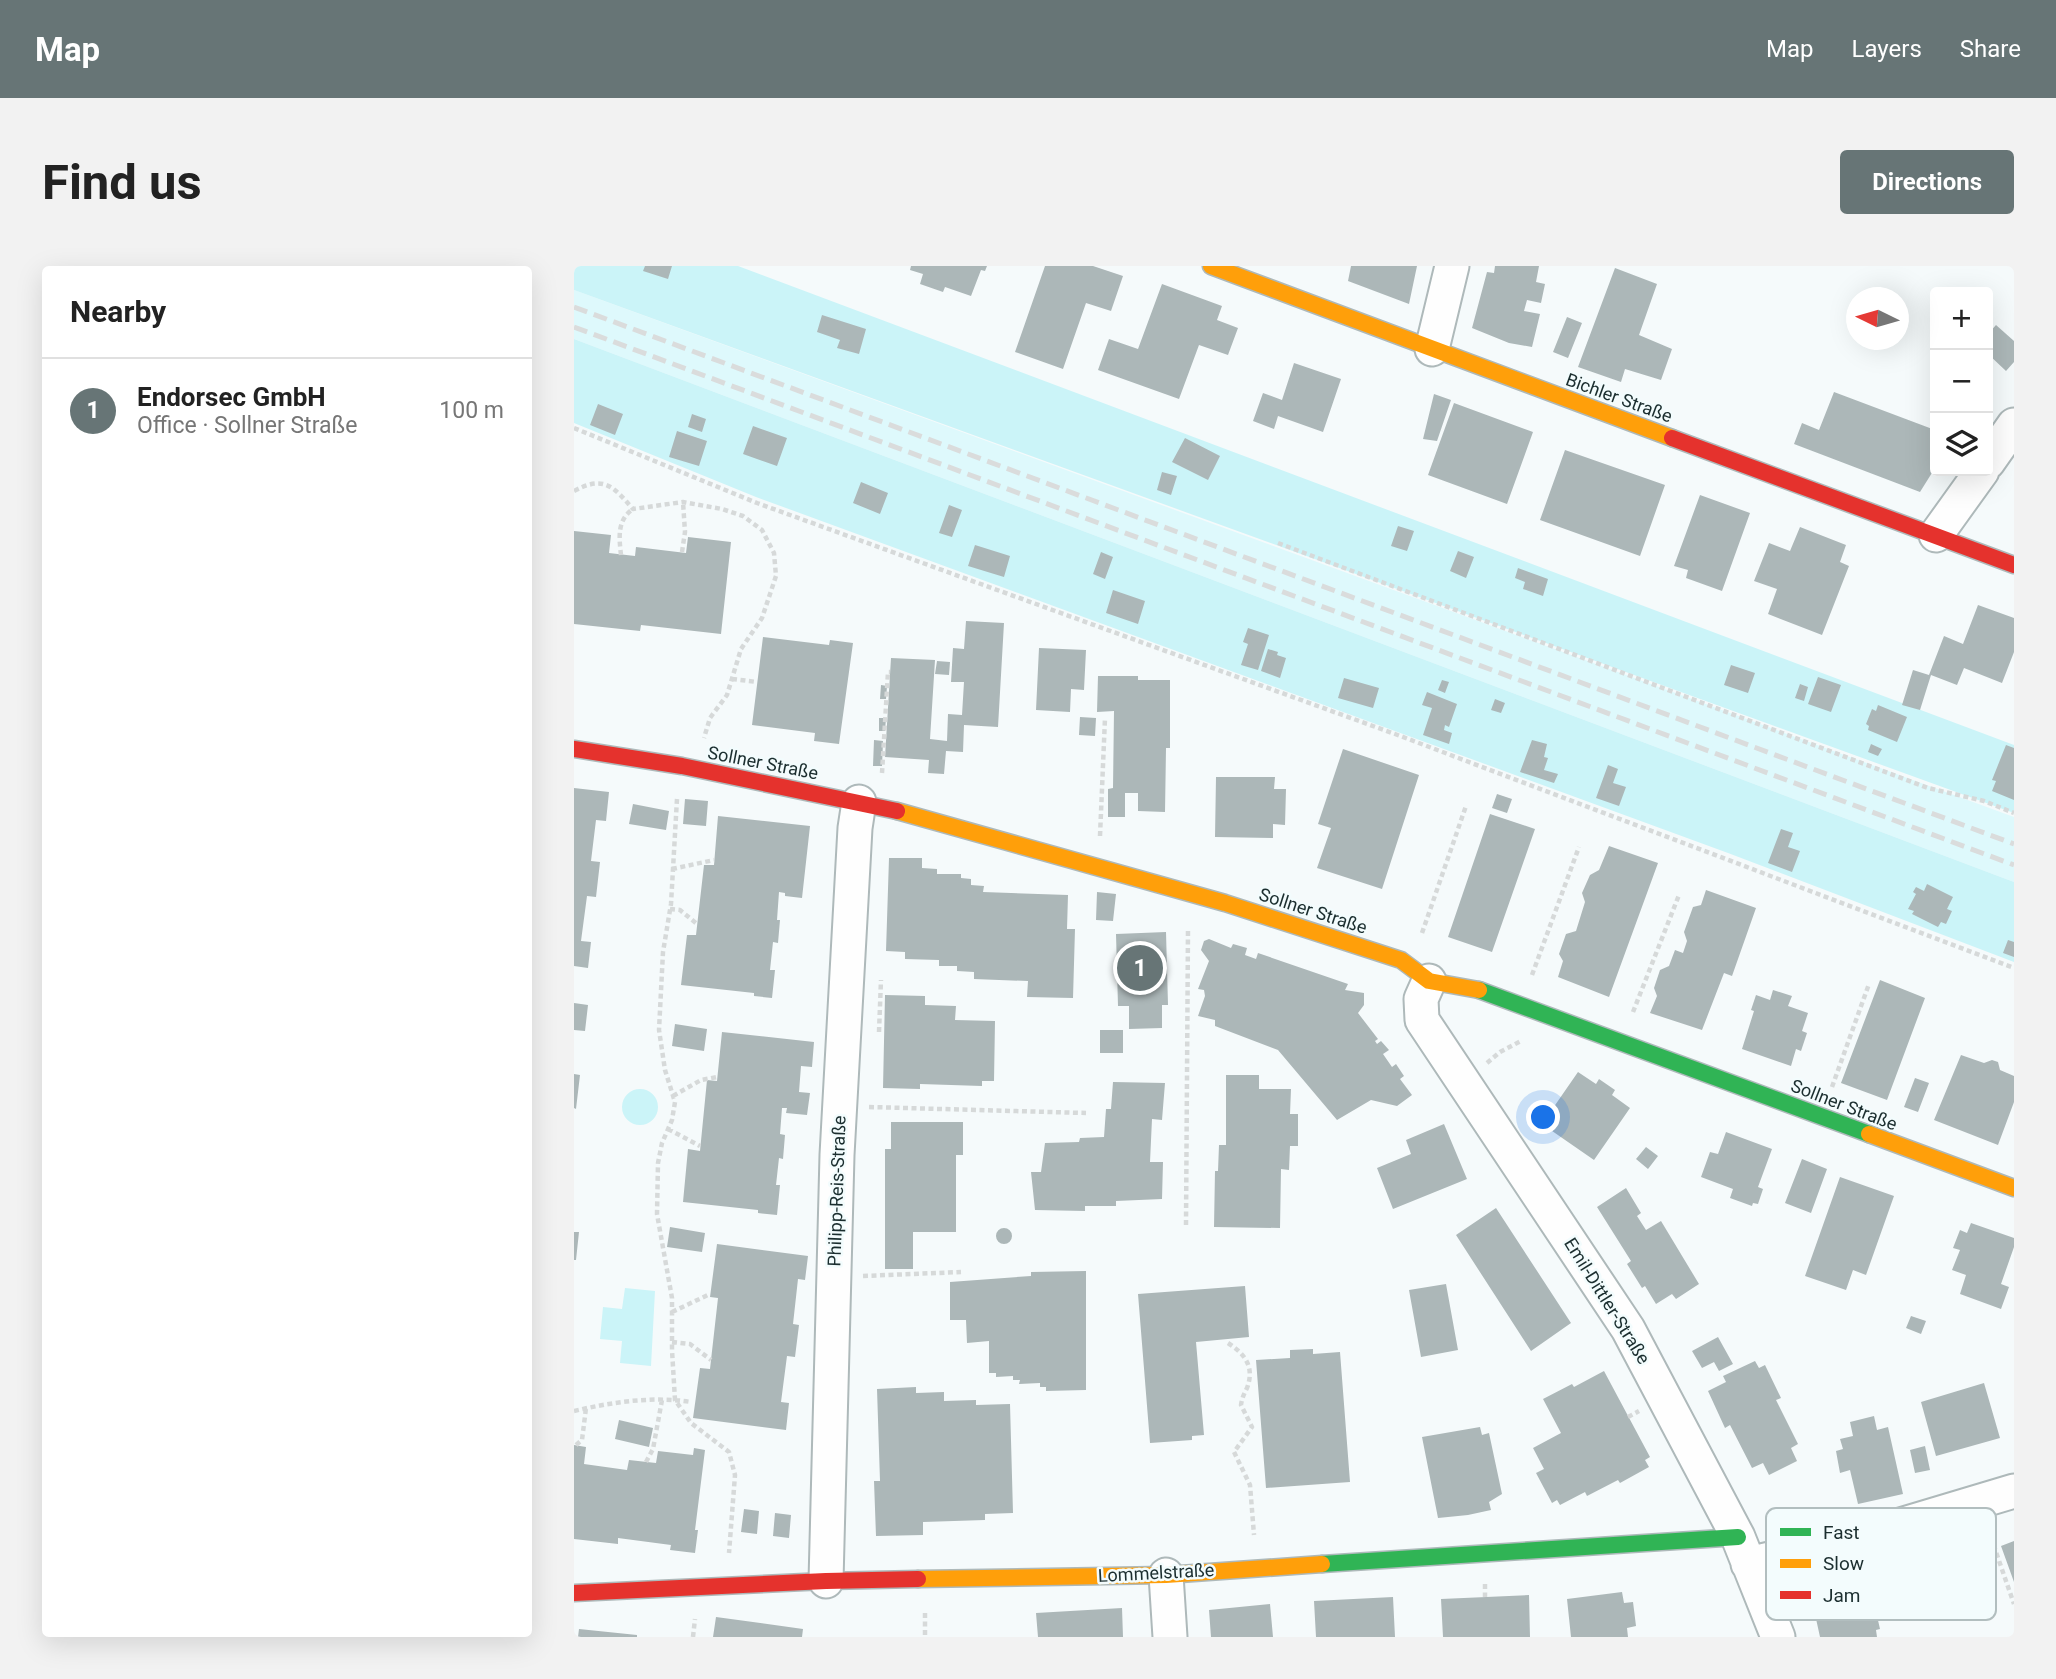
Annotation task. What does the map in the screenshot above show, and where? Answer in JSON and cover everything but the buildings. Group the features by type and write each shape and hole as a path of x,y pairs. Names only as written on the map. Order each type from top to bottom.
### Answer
{"street":[{"name":"Bichler Straße","path":"1211,266 2014,565"},
{"path":"1432,349 1452,266"},
{"path":"1993,455 2014,425"},
{"path":"1936,535 1978,476"},
{"name":"Sollner Straße","path":"574,749 688,768 868,804 1189,893 1401,960 1420,974 1480,990 2014,1188"},
{"name":"Philipp-Reis-Straße","path":"826,1581 840,1107 855,828 868,804"},
{"name":"Emil-Dittler-Straße","path":"1420,974 1422,1020 1628,1329 1743,1550 1766,1609"},
{"name":"Lommelstraße","path":"1959,1508 2014,1491"},
{"name":"Lommelstraße","path":"574,1593 826,1581 1166,1575 1257,1567 1766,1548"},
{"path":"1166,1575 1170,1637"},
{"name":"Emil-Dittler-Straße","path":"1770,1620 1777,1637"}],"path":[{"path":"574,428 757,503 1395,734 2014,968"},
{"path":"574,491 601,482 614,487 633,509"},
{"path":"682,552 685,532 683,502"},
{"path":"621,555 619,528 626,513 633,509 683,502 743,516 762,530 774,553 776,576 762,618 741,649 727,695 710,718 688,768 676,810 659,1030 665,1070 675,1102 658,1163 657,1213 672,1298 671,1342 675,1400 691,1423 729,1452 735,1475 728,1585"},
{"path":"1278,544 1928,788 2014,813"},
{"path":"868,804 885,737 890,672"},
{"path":"732,679 757,682"},
{"path":"1099,868 1105,718"},
{"path":"1420,974 1466,806"},
{"path":"1521,1005 1579,848"},
{"path":"672,869 714,860"},
{"path":"1186,1225 1189,893"},
{"path":"1621,1042 1679,895"},
{"path":"670,909 680,910 697,924"},
{"path":"1821,1117 1869,984"},
{"path":"1465,1083 1500,1052 1562,1020"},
{"path":"673,1096 701,1080 717,1077"},
{"path":"840,1107 1086,1113"},
{"path":"668,1129 701,1146"},
{"path":"835,1277 961,1272"},
{"path":"672,1312 710,1294"},
{"path":"671,1342 690,1344 711,1360"},
{"path":"1228,1343 1245,1357 1249,1365 1249,1383 1241,1405 1252,1427 1234,1452 1250,1485 1257,1567"},
{"path":"646,1462 653,1450 662,1400"},
{"path":"574,1411 620,1402 691,1402"},
{"path":"576,1445 582,1440 586,1408"},
{"path":"1979,1502 1981,1508"},
{"path":"1996,1552 2014,1604"},
{"path":"925,1609 925,1637"}],"shaded area":[{"path":"574,266 738,266 2014,745 2014,813 574,290"},
{"path":"574,290 2014,817 2014,882 574,339"},
{"path":"574,339 2014,882 2014,962 1728,853 756,497 574,423"},
{"path":"640,1089 653,1094 658,1107 653,1120 640,1125 627,1120 622,1107 627,1094"},
{"path":"625,1288 655,1291 651,1366 620,1363 622,1341 600,1339 603,1307 622,1309"}],"railway":[{"path":"574,307 2014,844"},
{"path":"574,327 2014,865"}],"traffic: fast":[{"path":"1479,990 1869,1134"},
{"path":"1322,1564 1738,1537"}],"traffic: slow":[{"path":"1211,266 1672,438"},
{"path":"897,811 1225,903 1401,960 1429,981 1479,990"},
{"path":"1869,1134 2014,1188"},
{"path":"918,1579 1166,1575 1322,1564"}],"traffic: jam":[{"path":"1672,438 2014,565"},
{"path":"574,749 682,766 897,811"},
{"path":"574,1593 918,1579"}],"place":[{"name":"Endorsec GmbH","path":"1140,968"}]}
